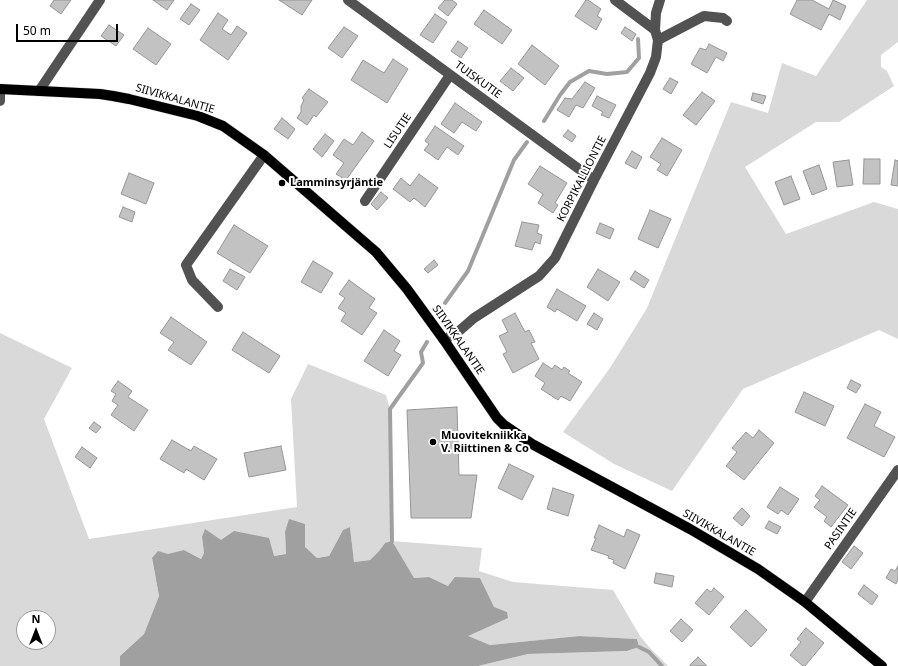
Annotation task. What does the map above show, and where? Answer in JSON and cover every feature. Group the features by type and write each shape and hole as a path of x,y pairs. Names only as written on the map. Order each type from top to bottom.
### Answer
{"main road":[{"name":"SIIVIKKALANTIE","path":"0,90 100,94 114,96 198,116 223,126 264,155 376,252 407,289 497,418 512,431 532,444 690,529 758,569 805,602 882,666"}],"street":[{"path":"40,91 100,0"},
{"path":"614,0 657,35 704,16 723,18 727,21"},
{"name":"KORPIKALLIONTIE","path":"444,340 459,331 474,318 539,276 555,258 650,73 656,57 656,13 660,0"},
{"name":"TUISKUTIE","path":"351,1 594,180"},
{"name":"LISUTIE","path":"365,202 450,75"},
{"path":"0,90 0,102"},
{"path":"218,307 192,280 186,265 264,155"},
{"name":"PASINTIE","path":"805,602 898,470"}],"shaded area":[{"path":"867,0 898,0 898,42 881,55 881,67 887,71 894,86 839,122 816,122 745,167 786,234 874,202 898,209 898,339 879,330 743,389 672,491 614,464 563,432 610,368 647,308 731,102 768,113 782,63 816,76"},
{"path":"0,333 72,368 44,419 89,539 297,507 291,399 308,364 386,395 390,409 392,541 482,548 479,571 513,582 613,590 640,636 668,666 478,666 528,654 627,651 639,647 637,639 579,636 490,645 467,636 507,612 494,608 480,578 448,586 429,577 414,578 385,543 370,560 354,562 350,527 343,530 329,556 317,558 305,548 305,524 285,532 286,554 274,556 221,540 202,537 204,553 201,559 184,550 152,559 159,596 144,634 120,656 120,666 0,666"},
{"path":"289,519 305,524 305,547 317,558 329,556 343,530 350,527 354,562 370,560 385,543 392,541 414,578 429,577 448,586 455,577 480,578 494,607 507,612 508,618 468,636 490,645 579,636 637,639 639,647 627,651 528,654 478,666 120,666 120,656 144,634 159,596 152,558 158,551 168,554 184,550 201,559 204,553 202,537 205,529 221,540 234,531 269,538 274,556 286,554 285,532"}],"building":[{"path":"54,0 71,0 61,14 50,6"},
{"path":"153,0 174,0 167,10"},
{"path":"279,0 312,0 302,15"},
{"path":"445,0 452,0 457,4 448,16 438,8"},
{"path":"586,0 601,9 597,16 602,19 596,30 575,16"},
{"path":"797,0 812,0 829,9 833,0 846,6 840,20 829,14 821,30 790,14"},
{"path":"191,4 200,10 189,25 180,19"},
{"path":"484,10 512,30 502,44 474,24"},
{"path":"218,13 228,20 222,29 231,35 237,26 247,33 228,60 200,40"},
{"path":"435,14 447,22 433,43 420,35"},
{"path":"109,25 124,35 116,46 101,36"},
{"path":"344,27 358,36 342,58 328,48"},
{"path":"625,27 636,34 632,41 621,33"},
{"path":"148,28 171,44 156,65 133,49"},
{"path":"458,41 468,48 461,58 451,51"},
{"path":"709,44 727,53 723,61 716,57 707,73 691,64 700,48 706,50"},
{"path":"532,45 559,66 545,85 518,64"},
{"path":"393,59 408,69 387,103 351,80 363,60 384,73"},
{"path":"511,68 524,78 513,91 500,81"},
{"path":"670,78 678,82 671,94 663,89"},
{"path":"585,82 595,88 583,108 576,105 569,117 557,110 565,98 572,99"},
{"path":"309,89 328,102 316,117 314,115 307,125 297,118 301,112 301,106 304,100 302,98"},
{"path":"702,92 715,101 696,125 683,115"},
{"path":"753,93 766,96 763,104 751,100"},
{"path":"597,96 616,105 609,118 601,115 603,112 592,106"},
{"path":"455,103 482,122 476,131 462,122 454,133 441,124"},
{"path":"282,118 295,129 288,139 274,129"},
{"path":"435,126 464,146 458,155 447,147 438,160 424,150 429,144 425,141"},
{"path":"568,130 576,136 572,142 563,136"},
{"path":"362,132 374,141 346,180 336,174 344,163 333,155 344,139 353,145"},
{"path":"325,134 334,141 322,157 313,149"},
{"path":"662,138 682,150 667,176 657,170 661,164 650,157"},
{"path":"632,151 642,157 636,169 625,163"},
{"path":"864,159 880,159 880,184 863,184"},
{"path":"849,160 853,185 837,187 833,162"},
{"path":"895,160 898,161 898,186 891,185"},
{"path":"819,165 827,189 812,195 803,171"},
{"path":"540,166 567,183 555,203 558,205 553,213 538,203 543,194 528,184"},
{"path":"129,173 154,183 146,204 121,194"},
{"path":"419,174 438,188 425,207 414,198 410,202 393,189 401,178 410,186"},
{"path":"791,176 800,199 784,205 775,182"},
{"path":"381,192 388,198 377,210 371,204"},
{"path":"123,207 135,212 132,222 119,217"},
{"path":"650,210 671,219 658,248 638,239"},
{"path":"522,222 539,225 537,233 542,235 540,244 535,242 532,250 515,246"},
{"path":"600,223 614,229 610,239 596,233"},
{"path":"234,225 268,246 250,273 217,253"},
{"path":"434,260 438,265 428,273 424,269"},
{"path":"313,261 333,273 321,293 301,282"},
{"path":"230,269 245,277 237,290 223,281"},
{"path":"598,269 620,282 608,301 587,287"},
{"path":"635,271 649,280 644,288 630,279"},
{"path":"349,280 375,299 369,308 377,313 362,335 341,321 346,313 338,308 345,298 339,294"},
{"path":"557,289 586,306 577,321 557,309 555,312 547,307"},
{"path":"515,313 525,332 529,330 535,342 531,343 539,359 513,373 503,354 507,352 499,336 508,332 502,320"},
{"path":"594,313 603,319 597,330 587,324"},
{"path":"171,317 207,342 191,365 168,350 174,342 160,333"},
{"path":"384,330 400,341 394,351 401,355 388,376 364,361"},
{"path":"243,332 280,356 269,373 232,350"},
{"path":"543,363 552,369 555,365 562,370 564,367 570,371 568,373 582,382 570,401 561,396 558,400 541,389 545,383 535,376"},
{"path":"851,380 861,385 856,393 847,388"},
{"path":"118,381 132,391 128,397 148,410 134,431 111,415 118,405 112,401 116,394 111,391"},
{"path":"804,392 834,406 825,426 795,412"},
{"path":"865,404 881,412 874,426 895,437 884,457 847,438"},
{"name":"Muovitekniikka V. Riittinen & Co","path":"457,407 459,475 477,475 471,518 411,518 407,410"},
{"path":"94,422 101,427 96,433 89,428"},
{"path":"759,430 774,443 744,480 726,466 737,452 732,448 746,432 753,438"},
{"path":"172,440 191,451 194,446 217,459 204,480 186,469 184,473 160,459"},
{"path":"281,446 286,470 249,477 244,453"},
{"path":"82,447 97,458 90,468 75,457"},
{"path":"509,464 534,476 522,500 498,488"},
{"path":"822,486 848,505 831,527 824,521 827,517 814,507 820,500 815,496"},
{"path":"780,487 799,499 788,515 781,510 778,514 767,507"},
{"path":"553,488 574,495 568,516 547,509"},
{"path":"742,508 750,516 742,526 733,518"},
{"path":"769,521 781,527 777,534 765,528"},
{"path":"599,525 624,537 627,529 640,535 625,569 613,563 614,560 608,558 609,556 591,550"},
{"path":"854,546 863,553 851,569 842,562"},
{"path":"898,566 898,580 896,584 886,578 891,569 895,571"},
{"path":"656,573 674,576 672,587 654,583"},
{"path":"864,585 878,596 872,605 858,594"},
{"path":"714,588 724,597 709,615 695,603 707,589 711,592"},
{"path":"746,610 767,630 751,647 730,627"},
{"path":"681,619 693,630 682,642 670,631"},
{"path":"806,628 824,643 805,666 803,666 790,655 801,642 797,639"},
{"path":"698,657 707,666 690,666"}],"waterway":[{"path":"544,121 570,82 589,71 607,74 627,72 639,58 638,39"},
{"path":"445,303 468,271 514,160 527,142"},
{"path":"392,541 390,409 423,363 421,352 427,342"},
{"path":"639,647 649,652 662,666"}],"place":[{"name":"Lamminsyrjäntie","path":"282,183"},
{"name":"Muovitekniikka V. Riittinen & Co","path":"433,442"}]}
